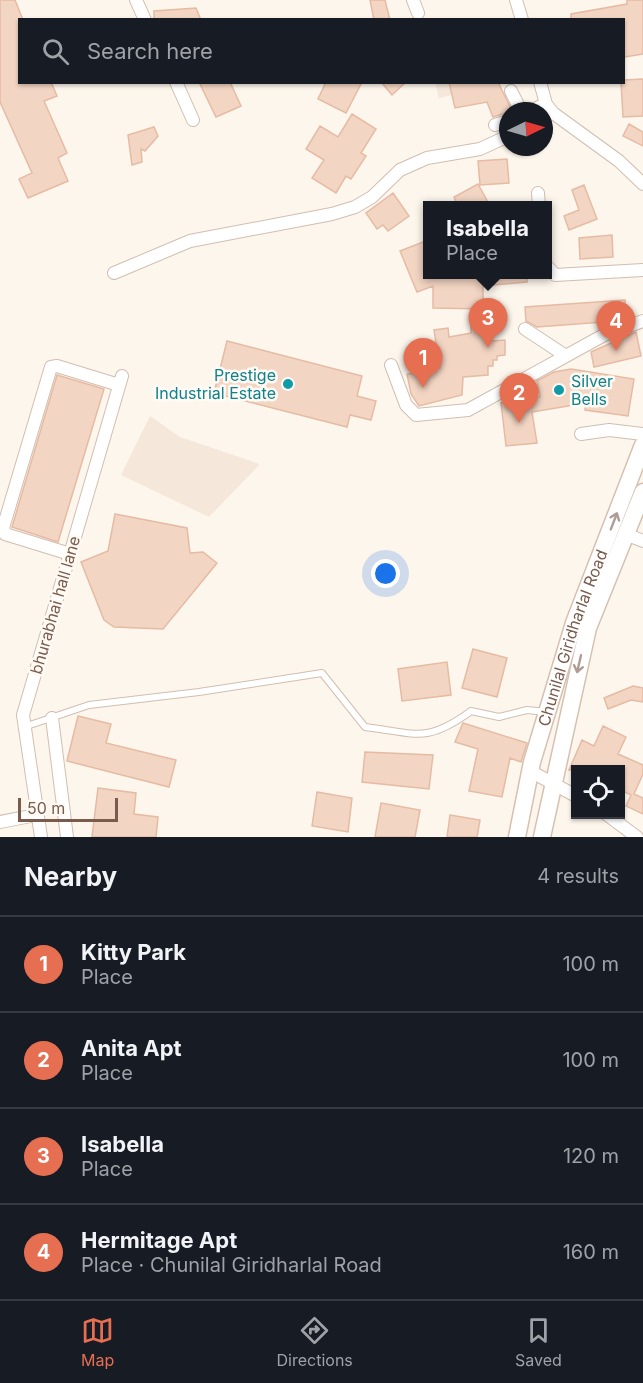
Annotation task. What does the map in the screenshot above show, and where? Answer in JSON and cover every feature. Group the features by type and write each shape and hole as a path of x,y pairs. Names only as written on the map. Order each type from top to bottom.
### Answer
{"main road":[{"name":"Chunilal Giridharlal Road","path":"517,837 530,771 574,623 643,445"},
{"name":"Chunilal Giridharlal Road","path":"542,837 588,628 643,492"}],"street":[{"path":"136,0 145,18"},
{"path":"413,0 418,13"},
{"path":"516,0 521,18"},
{"path":"177,84 194,120"},
{"path":"541,84 545,102"},
{"path":"511,91 516,102"},
{"path":"553,115 619,161 643,184"},
{"path":"495,125 499,124"},
{"path":"114,273 190,241 332,214 355,207 372,198 400,170 427,158 480,149 499,140"},
{"path":"552,272 555,275 643,270"},
{"path":"391,364 406,405 416,416 468,410 604,335 643,321"},
{"path":"525,329 566,356"},
{"name":"bhurabhai hall lane","path":"41,837 36,816 23,716 70,554 120,380 57,366 51,367 3,528 5,534 70,554"},
{"path":"581,434 609,430 643,434"},
{"path":"625,534 643,541"},
{"path":"52,718 67,837"},
{"path":"530,771 571,793"},
{"path":"0,822 36,816"},
{"path":"613,819 636,837"}],"lane":[{"path":"23,728 89,705 200,693 322,673 365,727 412,736 447,729 471,711 499,717 527,710 547,712"}],"shaded area":[{"path":"436,84 502,84 439,98"},
{"path":"150,416 180,437 260,464 209,517 121,475"}],"building":[{"path":"0,0 15,0 22,18 18,18 18,84 52,84 57,96 44,101 67,153 58,158 68,181 28,198 19,179 32,173 0,102"},
{"path":"370,0 385,0 390,18 374,18"},
{"path":"627,0 643,0 643,54 625,57 625,18 571,18 571,14 627,4"},
{"path":"196,8 200,18 154,18 154,11"},
{"path":"643,79 643,116 623,117 621,84 625,84 625,80"},
{"path":"200,84 231,84 241,106 216,117"},
{"path":"325,84 361,84 346,113 318,99"},
{"path":"383,84 404,84 392,95"},
{"path":"449,84 499,84 508,102 499,102 499,115 493,117 487,102 455,108"},
{"path":"352,114 376,129 361,153 366,156 351,179 346,176 336,193 312,178 324,160 306,149 320,126 338,137"},
{"path":"629,124 643,132 643,146 623,136"},
{"path":"154,127 158,136 145,151 141,149 142,162 132,165 128,135"},
{"path":"507,159 509,183 480,185 478,161"},
{"path":"478,184 487,201 456,201 454,197"},
{"path":"584,185 597,219 569,230 564,216 579,210 572,190"},
{"path":"393,193 409,216 388,231 383,225 377,229 366,213"},
{"path":"612,235 613,257 580,259 579,238"},
{"path":"423,242 423,279 527,279 527,282 483,286 483,309 433,308 433,286 417,292 400,251"},
{"path":"625,300 626,318 617,321 537,327 526,321 525,307"},
{"path":"488,322 491,341 505,340 505,355 497,356 497,360 493,360 493,366 488,366 488,375 463,377 462,395 419,406 411,394 407,374 440,368 434,330 448,328 449,337 471,333 471,325"},
{"path":"636,332 641,356 594,367 591,352"},
{"name":"Prestige Industrial Estate","path":"227,341 362,376 357,396 376,401 371,420 350,415 347,427 214,393"},
{"path":"571,369 634,379 628,416 585,410 586,403 532,412 537,443 506,446 501,403 540,397 537,381 554,372"},
{"path":"57,375 104,389 58,542 12,527"},
{"path":"115,514 187,528 190,553 203,552 217,563 163,629 114,627 104,620 81,562 108,551"},
{"path":"473,649 507,658 497,697 462,688"},
{"path":"447,662 451,695 402,701 398,669"},
{"path":"633,686 643,688 643,702 631,700 608,709 604,698"},
{"path":"78,716 111,724 106,743 176,760 169,787 67,761"},
{"path":"463,723 527,743 521,762 510,758 502,797 469,791 478,749 455,742"},
{"path":"603,726 626,737 618,754 643,765 643,774 634,794 643,798 643,814 626,806 631,795 625,792 625,765 571,765 582,740 594,746"},
{"path":"365,752 433,755 429,789 362,782"},
{"path":"98,788 136,793 134,814 158,817 156,837 92,837"},
{"path":"317,792 352,798 348,832 312,826"},
{"path":"381,803 420,810 415,837 375,837"},
{"path":"450,815 480,820 477,837 447,837"}],"place":[{"name":"Isabella","path":"488,348"},
{"name":"Hermitage Apt","path":"616,351"},
{"name":"Prestige Industrial Estate","path":"288,384"},
{"name":"Kitty Park","path":"423,388"},
{"name":"Silver Bells","path":"559,390"},
{"name":"Anita Apt","path":"519,423"}]}
